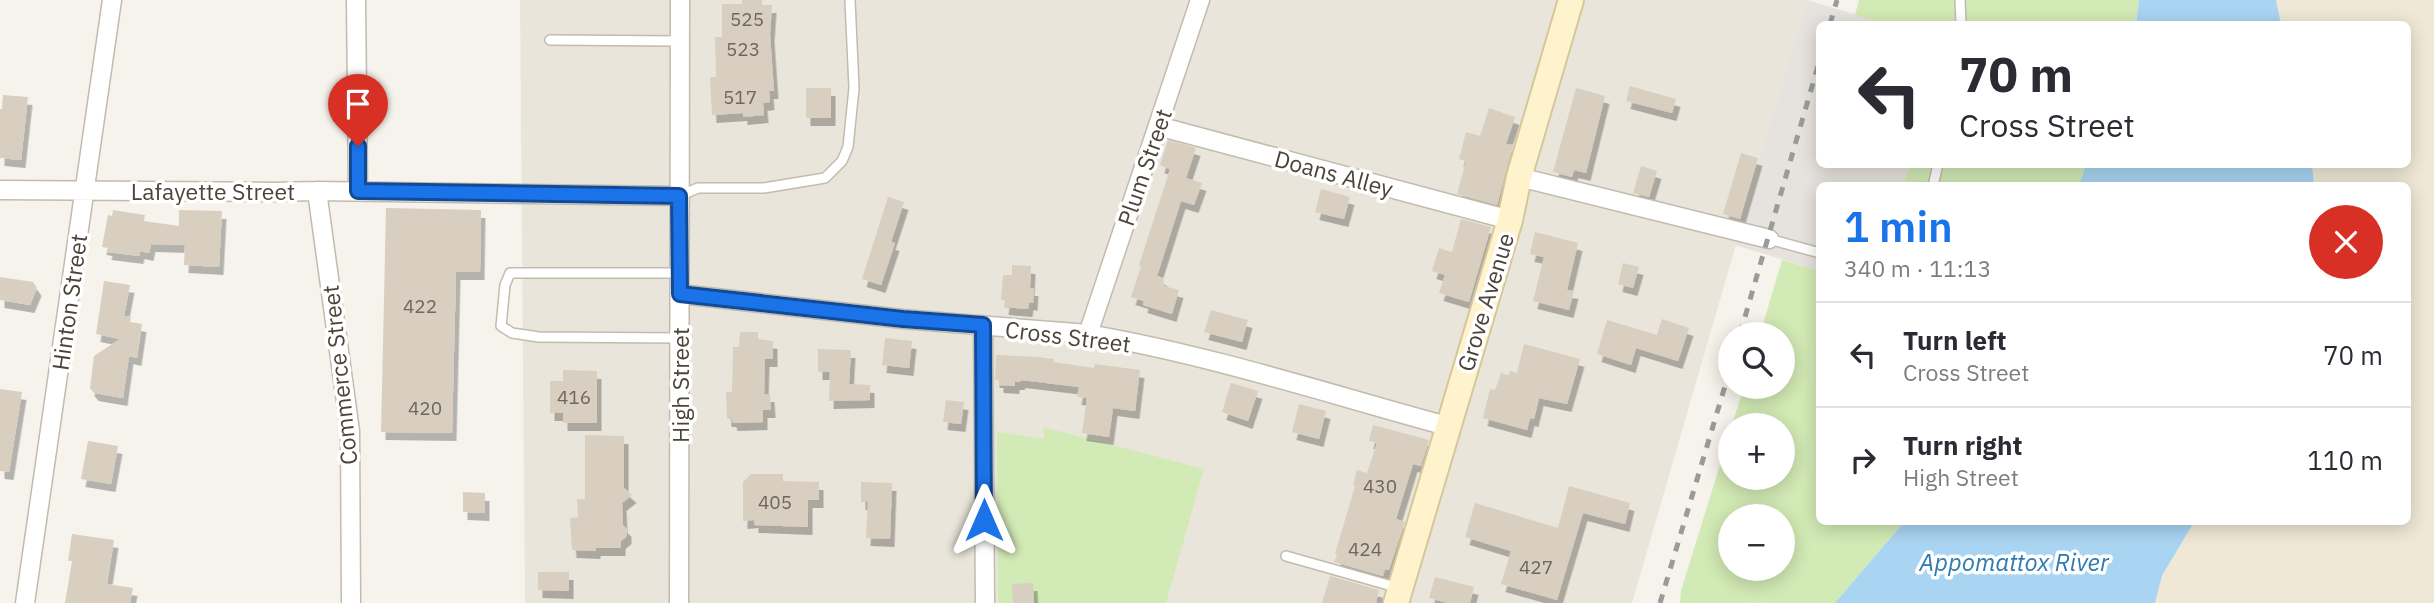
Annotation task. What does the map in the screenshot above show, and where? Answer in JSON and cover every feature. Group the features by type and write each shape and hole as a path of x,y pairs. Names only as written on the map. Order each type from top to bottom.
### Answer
{"main road":[{"name":"Grove Avenue","path":"1398,596 1510,220 1519,177 1571,0"}],"street":[{"name":"Hinton Street","path":"25,603 112,0"},
{"path":"356,0 358,191"},
{"name":"High Street","path":"679,603 680,0"},
{"name":"Plum Street","path":"1088,334 1200,0"},
{"name":"Doans Alley","path":"1158,126 1510,220"},
{"path":"1519,177 1769,239"},
{"name":"Lafayette Street","path":"0,190 358,191 679,196"},
{"name":"Commerce Street","path":"317,191 350,431 351,603"},
{"name":"Cross Street","path":"680,294 903,319 1088,334 1205,360 1447,426"},
{"path":"983,325 985,603"}],"lane":[{"path":"679,196 698,188 764,188 825,178 842,161 848,146 854,88 850,0"},
{"path":"1960,0 1961,21"},
{"path":"550,40 680,41"},
{"path":"1769,239 1816,252"},
{"path":"680,273 510,273 505,285 501,326 512,333 539,337 680,338"},
{"path":"1286,556 1398,596"}],"shaded area":[{"path":"520,0 1807,0 1632,603 525,603"},
{"path":"1807,0 1876,21 1816,21 1816,168 1909,168 1904,182 1816,182 1816,270 1735,245"},
{"path":"2276,0 2434,0 2434,603 2155,603 2162,577 2192,525 2411,525 2411,182 2314,182 2312,168 2411,168 2411,21 2280,21"}],"green space":[{"path":"1859,0 2139,0 2136,21 1876,21 1855,15"},
{"path":"1909,168 2085,168 2080,182 1904,182"},
{"path":"1782,260 1816,270 1816,525 1901,525 1835,603 1680,603 1681,591 1718,471 1718,490 1795,490 1795,413 1736,413 1740,399 1795,399 1795,322 1764,322"},
{"path":"1043,427 1204,469 1166,603 998,603 997,432 1044,439"}],"water":[{"path":"2139,0 2276,0 2280,21 2136,21"},
{"path":"2085,168 2312,168 2314,182 2080,182"},
{"name":"Appomattox River","path":"1901,525 2192,525 2162,576 2155,603 1835,603"}],"building":[{"path":"742,0 762,0 762,5 772,5 770,34 774,91 769,91 770,102 763,103 764,115 712,115 710,77 716,77 715,37 722,37 722,4 742,4"},
{"path":"1630,86 1676,99 1672,113 1626,101"},
{"path":"806,88 831,88 831,118 806,118"},
{"path":"1576,88 1605,96 1586,173 1574,170 1572,177 1553,172"},
{"path":"3,95 28,97 21,160 0,158 0,109"},
{"path":"1489,108 1515,117 1506,144 1513,145 1497,205 1457,194 1466,161 1459,159 1466,132 1480,136"},
{"path":"1168,140 1196,148 1186,178 1202,183 1194,205 1181,201 1157,276 1163,278 1164,286 1179,290 1172,314 1143,305 1144,301 1131,297 1170,169 1160,165"},
{"path":"1741,153 1758,158 1740,219 1723,214"},
{"path":"1641,166 1657,171 1649,197 1633,193"},
{"path":"1321,189 1350,197 1344,219 1315,212"},
{"path":"888,197 904,202 891,242 895,243 881,285 862,279"},
{"path":"386,208 481,210 480,272 456,272 452,433 381,432"},
{"path":"113,210 145,215 144,221 179,226 179,210 222,211 219,267 184,265 185,245 151,244 149,253 140,251 139,256 107,252 108,248 102,247 108,215 112,216"},
{"path":"1461,219 1491,227 1469,302 1439,293 1445,275 1432,271 1439,248 1452,252"},
{"path":"1535,232 1578,243 1567,290 1574,291 1569,310 1533,301 1544,257 1530,254"},
{"path":"1623,263 1639,267 1633,288 1618,284"},
{"path":"1012,265 1031,266 1030,288 1034,288 1033,303 1029,302 1028,309 1004,307 1005,300 1001,300 1003,275 1012,275"},
{"path":"0,277 33,282 37,288 30,305 0,300"},
{"path":"104,281 130,285 124,316 131,317 130,322 142,324 137,358 129,356 123,398 94,393 90,388 94,356 120,339 96,334"},
{"path":"1211,310 1248,320 1242,342 1204,332"},
{"path":"1662,319 1689,328 1678,361 1636,348 1631,365 1597,354 1607,320 1657,335"},
{"path":"740,332 758,332 758,339 773,341 773,359 765,359 764,394 770,394 771,410 763,410 763,422 733,423 732,419 727,419 726,392 732,392 733,347 739,347"},
{"path":"885,338 912,341 909,368 882,365"},
{"path":"1524,344 1580,359 1567,404 1539,398 1534,419 1530,418 1527,430 1483,418 1490,389 1495,390 1501,373 1517,373"},
{"path":"818,349 851,350 849,384 870,385 870,400 829,401 830,372 818,372"},
{"path":"996,355 1054,359 1054,362 1094,368 1095,364 1140,370 1135,411 1113,408 1109,437 1082,433 1087,398 1077,397 1079,387 1021,380 1015,382 1015,386 999,385 999,380 995,380"},
{"path":"563,370 597,371 597,423 563,423 563,413 550,413 550,381 563,381"},
{"path":"1231,383 1258,391 1248,421 1222,412"},
{"path":"0,389 22,392 9,472 0,471"},
{"path":"946,400 964,402 961,424 943,422"},
{"path":"1299,404 1326,411 1319,439 1292,432"},
{"path":"1373,425 1429,440 1421,466 1413,464 1396,519 1405,522 1389,570 1385,569 1383,576 1334,562 1357,470 1367,473 1377,443 1369,441"},
{"path":"585,435 624,436 624,488 632,495 622,503 623,525 627,529 627,536 621,541 621,548 572,550 570,518 578,517 577,499 585,499"},
{"path":"88,441 118,446 111,484 81,479"},
{"path":"751,474 783,474 783,481 819,482 819,500 808,500 808,527 754,525 754,520 743,521 743,482"},
{"path":"861,482 892,483 890,539 866,538 868,502 861,502"},
{"path":"1569,486 1630,503 1625,524 1583,513 1557,600 1501,584 1511,551 1465,537 1475,503 1558,528"},
{"path":"463,492 485,493 485,513 463,512"},
{"path":"72,534 114,540 107,584 133,588 130,603 65,603 72,561 68,561"},
{"path":"538,572 569,572 569,591 538,590"},
{"path":"1330,576 1379,590 1376,603 1322,603"},
{"path":"1435,577 1474,587 1470,603 1448,603 1429,598"},
{"path":"1033,583 1034,603 1013,603 1012,584"}],"railway":[{"path":"1831,21 1837,0"},
{"path":"1743,322 1816,73"},
{"path":"1660,603 1721,399"}],"route":[{"path":"358,146 358,191 679,196 680,294 903,319 983,325 984,520"}]}
